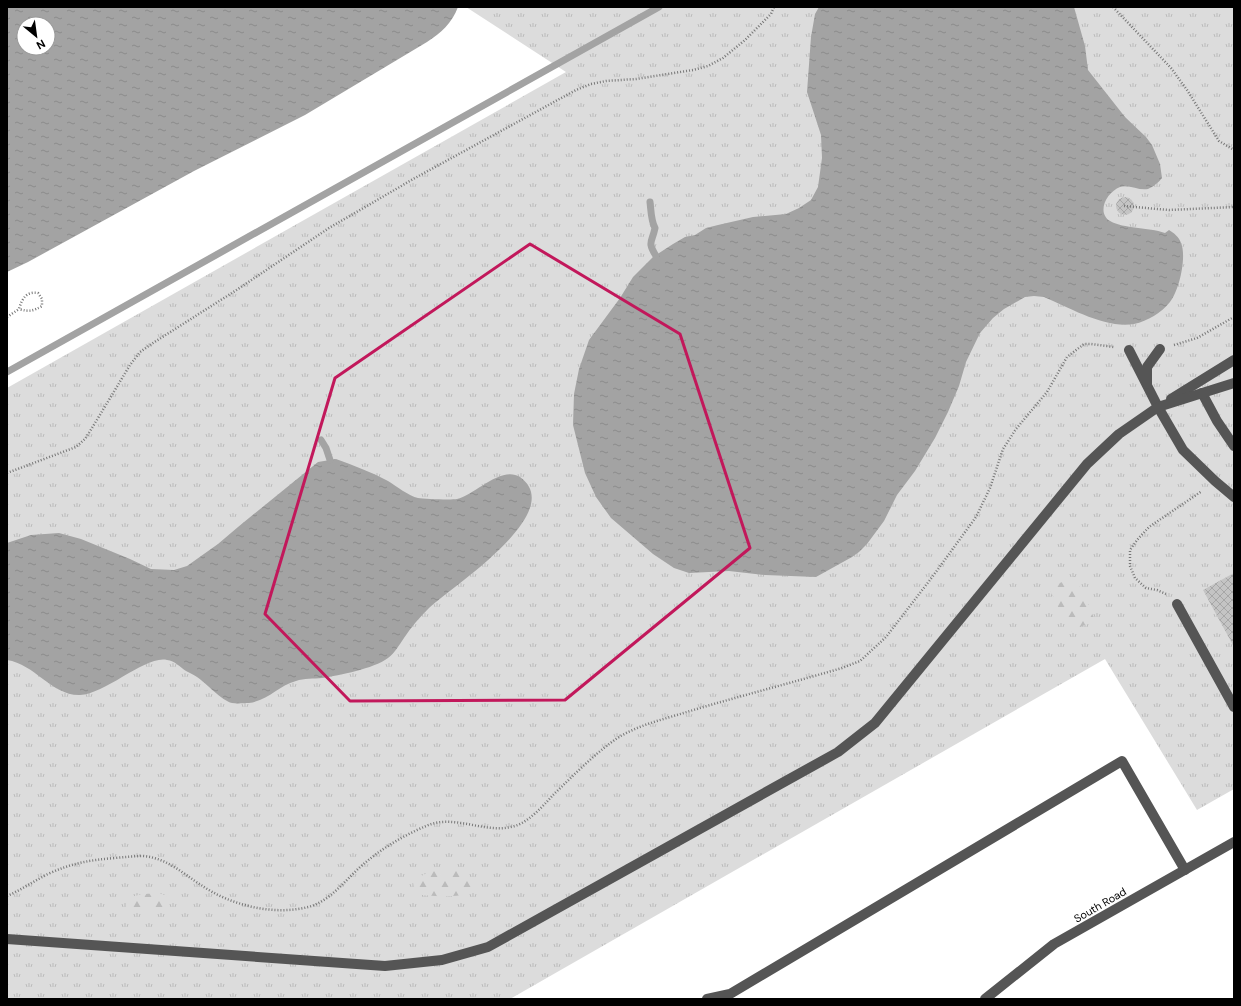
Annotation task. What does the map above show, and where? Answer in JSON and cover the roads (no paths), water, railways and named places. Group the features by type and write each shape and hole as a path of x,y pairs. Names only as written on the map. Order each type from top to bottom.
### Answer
{"street":[{"path":"1147,386 1147,367 1160,349"},
{"path":"1129,350 1158,407 1183,450 1234,498"},
{"path":"7,939 385,966 442,960 488,947 838,752 875,723 1087,464 1119,434 1158,407 1234,360"},
{"path":"1158,407 1234,382"},
{"path":"1202,393 1217,421 1234,446"},
{"path":"1177,604 1234,707"},
{"path":"707,999 730,994 1122,761 1184,870"},
{"name":"South Road","path":"985,999 1054,944 1234,842"}],"water":[{"path":"7,7 458,7 449,23 432,39 305,115 194,171 7,272"},
{"path":"819,7 1074,7 1085,46 1088,70 1125,117 1146,137 1152,145 1160,164 1162,178 1158,183 1148,189 1123,186 1120,187 1111,193 1107,198 1104,213 1110,221 1116,224 1165,233 1169,230 1173,232 1179,239 1183,249 1183,265 1181,274 1170,302 1158,313 1139,323 1123,325 1100,321 1044,297 1034,296 1025,297 1004,309 993,318 980,333 966,362 959,386 948,412 935,438 915,471 897,495 884,521 867,544 852,557 816,577 765,575 729,571 689,573 674,568 653,554 611,518 596,497 585,473 573,425 574,394 579,369 589,340 620,298 633,277 653,257 685,237 695,235 706,228 753,217 786,214 811,200 818,187 822,158 821,135 807,92 811,37 815,14"},
{"path":"336,459 388,481 403,491 418,498 457,499 496,478 513,474 520,477 531,492 529,509 518,529 501,548 429,608 388,658 382,662 356,671 322,678 299,680 290,683 256,701 249,703 228,702 197,677 175,663 167,660 158,660 148,663 102,688 80,695 61,691 26,667 7,660 7,543 31,535 59,533 81,539 151,569 174,570 187,566 218,544 318,462"}],"waterway":[{"path":"7,372 659,7"},
{"path":"650,202 652,219 655,228 651,245 656,256"},
{"path":"321,440 326,448 330,460"}]}
